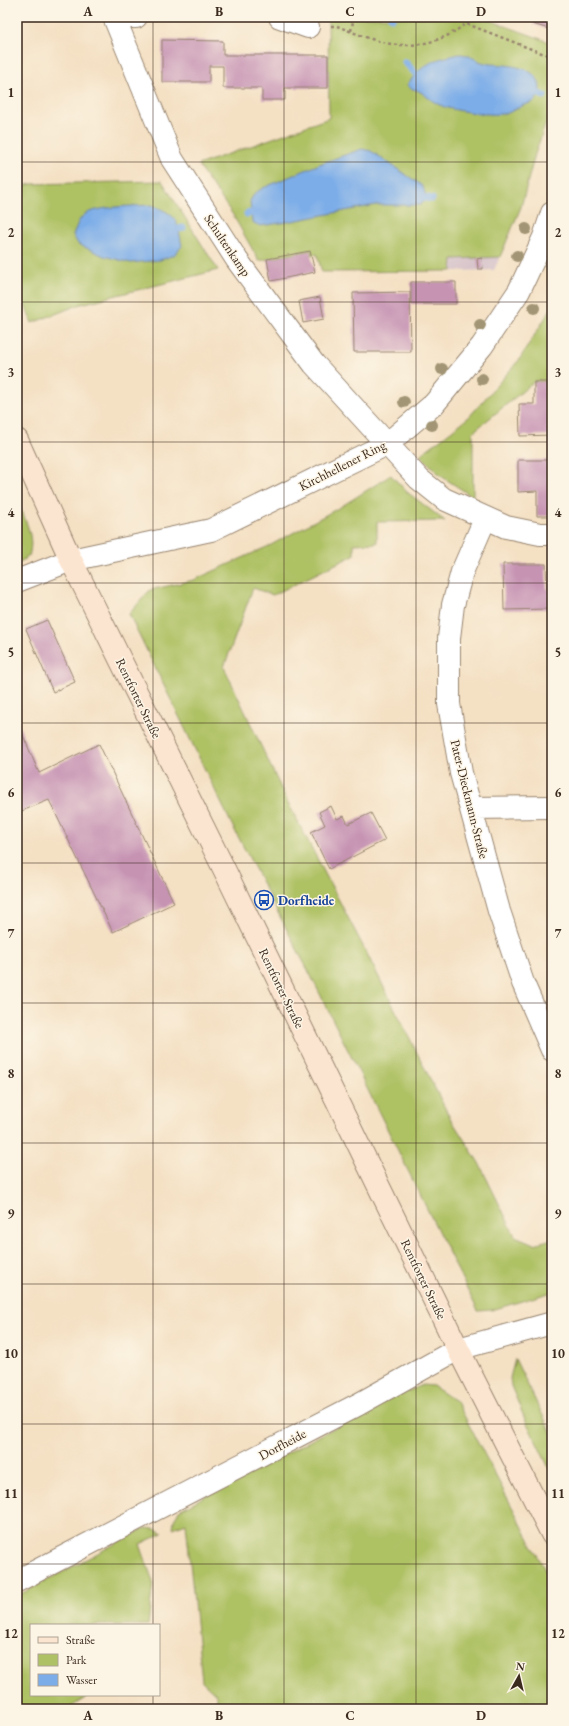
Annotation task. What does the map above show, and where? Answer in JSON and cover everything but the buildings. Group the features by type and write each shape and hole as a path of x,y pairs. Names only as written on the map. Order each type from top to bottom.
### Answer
{"main road":[{"name":"Rentforter Straße","path":"17,440 71,560 226,873 458,1349 552,1534"}],"street":[{"name":"Schultenkamp","path":"136,17 114,17 172,159 237,260 314,364 419,479 444,499 484,519 506,527 552,534"},
{"path":"280,17 308,27"},
{"name":"Kirchhellener Ring","path":"17,581 71,560 211,530 386,444 434,404 482,346 519,291 544,237 552,213"},
{"name":"Pater-Dieckmann-Straße","path":"484,519 462,572 453,605 449,638 449,704 461,773 499,912 518,969 552,1050"},
{"path":"470,808 552,807"},
{"name":"Dorfheide","path":"17,1581 338,1415 458,1349 552,1323"}],"path":[{"path":"351,31 354,17"},
{"path":"308,27 337,26 388,43 402,45 426,43 446,36 467,24 472,17"},
{"path":"467,24 552,57"}],"shaded area":[{"path":"500,257 494,270 452,271 452,259"}],"green space":[{"path":"328,17 481,17 552,43 552,106 535,154 521,207 500,257 453,259 452,271 322,272 317,254 312,255 311,250 259,261 233,215 198,165 329,118"},
{"path":"162,181 218,270 81,304 32,323 17,285 17,188 31,184"},
{"path":"552,307 552,381 535,381 473,432 473,497 441,476 420,455 469,417 519,360"},
{"path":"391,475 407,492 445,521 377,522 377,543 354,544 354,555 273,595 253,588 224,667 287,801 365,950 449,1116 479,1163 515,1236 534,1244 552,1239 552,1292 492,1310 478,1311 311,976 232,825 129,614 150,590 194,580 271,545 342,506"},
{"path":"17,501 26,521 30,535 31,549 29,556 17,564"},
{"path":"515,1359 552,1434 552,1474 524,1417 511,1386 510,1378"},
{"path":"423,1385 433,1386 457,1402 552,1583 552,1709 216,1709 216,1694 202,1681 186,1523 173,1528 174,1520 179,1510 389,1399"},
{"path":"145,1528 155,1529 163,1533 140,1544 153,1582 148,1624 30,1624 30,1696 88,1696 68,1709 17,1709 17,1596"}],"water":[{"path":"464,54 487,64 514,66 529,71 539,81 540,89 536,100 508,113 485,114 442,106 407,85 418,72 430,63"},
{"path":"362,149 371,151 421,185 425,195 421,205 376,205 260,226 252,222 250,201 255,193 263,188 322,163"},
{"path":"152,205 167,212 172,216 177,224 182,246 174,255 160,260 131,263 104,256 78,244 73,235 80,219 90,212 107,208"}],"waterway":[{"path":"405,62 416,74"},
{"path":"539,94 544,96"},
{"path":"426,198 432,199"},
{"path":"247,214 251,213"},
{"path":"179,229 183,228"}],"place":[{"name":"Dorfheide","path":"264,900"}]}
